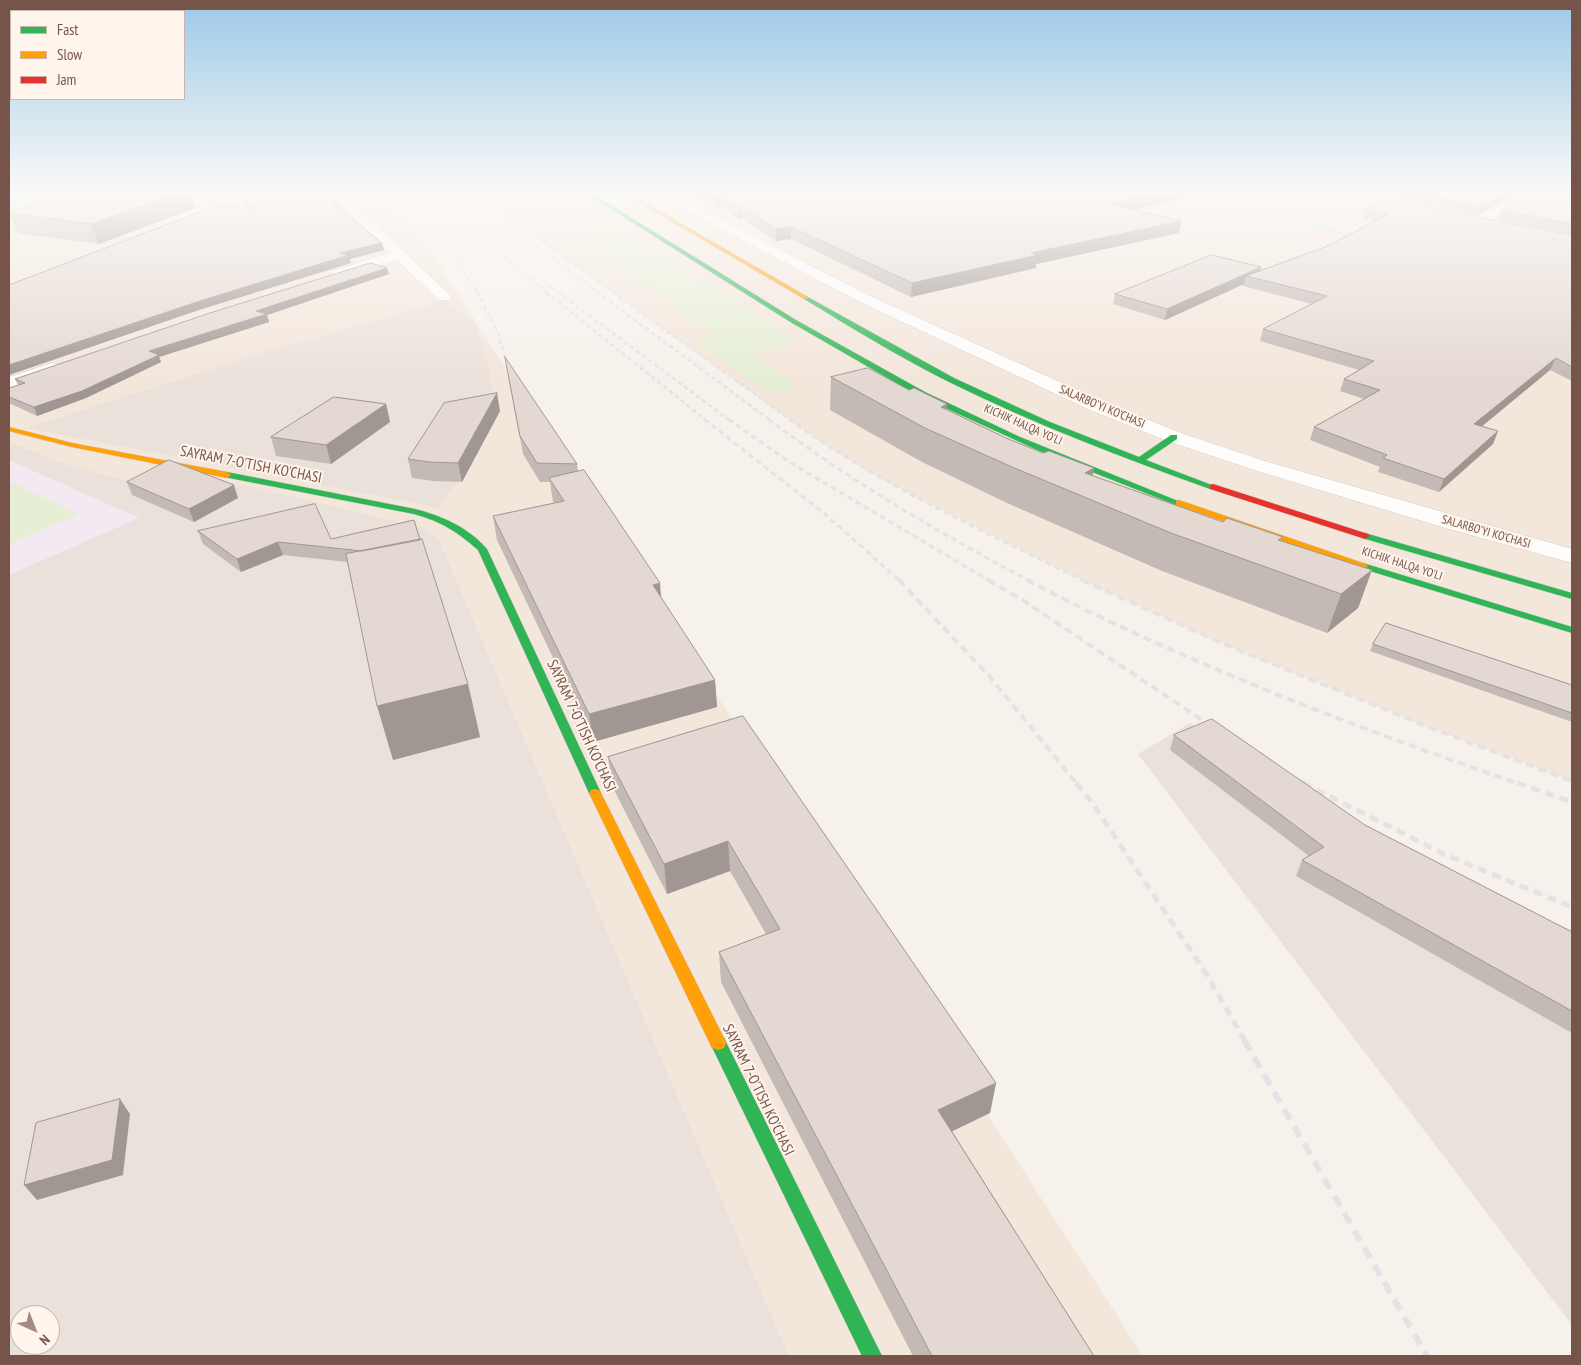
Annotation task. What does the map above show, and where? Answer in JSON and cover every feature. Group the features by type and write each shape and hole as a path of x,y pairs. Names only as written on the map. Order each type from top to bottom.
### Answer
{"main road":[{"name":"KICHIK HALQA YO'LI","path":"690,256 897,380 999,430 1106,476 1281,539 1458,596 1572,630"},
{"name":"KICHIK HALQA YO'LI","path":"732,256 920,364 1026,414 1141,460 1304,518 1459,565 1572,596"},
{"name":"SAYRAM 7-O'TISH KO'CHASI","path":"9,429 72,445 396,507 433,517 461,530 473,539 482,549 608,820 872,1356"},
{"path":"1141,460 1174,437"}],"street":[{"path":"323,279 397,256"},
{"path":"400,256 444,297"},
{"name":"SALARBO'YI KO'CHASI","path":"780,256 978,353 1097,406 1174,437 1368,498 1572,556"},
{"path":"9,383 63,364"}],"shaded area":[{"path":"9,256 433,256 1143,1356 789,1356 440,542 141,485 69,465 9,442"},
{"path":"562,256 1572,256 1572,781 1431,728 1226,645 1094,586 883,480 818,440"},
{"path":"444,301 476,323 490,374 495,423 440,508 27,428 265,352"},
{"path":"9,442 69,465 141,484 175,469 424,528 440,542 789,1356 9,1356"},
{"path":"9,460 139,518 9,575"},
{"path":"1190,723 1358,841 1572,930 1572,1325 1138,754"}],"green space":[{"path":"621,256 661,256 799,342 751,353 776,369 794,385 773,396 692,339 714,334 614,262 623,260"},
{"path":"9,481 79,514 9,544"}],"water":[{"path":"1406,256 1420,256 1572,303 1572,308"}],"building":[{"path":"86,256 347,256 200,301 9,365 9,285"},
{"path":"853,256 1035,256 912,283"},
{"path":"1210,256 1261,267 1167,309 1115,294"},
{"path":"1301,256 1572,256 1572,367 1556,358 1474,424 1498,431 1444,479 1383,458 1387,455 1314,427 1380,390 1344,379 1374,361 1263,329 1327,296 1246,276"},
{"path":"371,263 387,268 256,311 267,314 149,351 159,355 82,391 34,407 9,397 9,388 25,383 15,379 213,312"},
{"path":"505,357 577,464 537,463 520,436"},
{"path":"868,368 909,390 914,388 947,404 941,407 1006,438 1043,453 1049,451 1094,468 1085,473 1223,522 1227,518 1283,537 1278,540 1372,570 1341,594 1171,533 1012,467 925,428 831,377"},
{"path":"497,393 458,463 408,459 444,403"},
{"path":"334,397 386,404 326,445 271,437"},
{"path":"169,460 234,485 189,509 127,482"},
{"path":"584,470 660,583 653,585 715,680 589,714 493,516 564,501 549,478"},
{"path":"315,504 331,539 414,520 420,540 362,551 278,542 237,559 198,531"},
{"path":"422,539 468,684 377,706 346,554"},
{"path":"1386,623 1572,685 1572,713 1373,644"},
{"path":"743,716 996,1083 938,1110 1094,1356 932,1356 719,952 780,929 728,841 664,864 608,757"},
{"path":"1212,719 1365,825 1572,932 1572,1011 1302,860 1324,847 1174,735"},
{"path":"120,1099 112,1160 24,1185 36,1123"}],"railway":[{"path":"453,256 478,293"},
{"path":"502,256 548,293"},
{"path":"548,256 599,293"},
{"path":"562,256 614,293"},
{"path":"548,285 559,293"},
{"path":"477,292 498,333 510,374"},
{"path":"546,292 706,420"},
{"path":"558,292 729,420"},
{"path":"597,292 770,420"},
{"path":"612,292 791,420"},
{"path":"704,419 825,514 900,581"},
{"path":"728,419 791,463 990,581"},
{"path":"768,419 863,485 962,544 1030,581"},
{"path":"789,419 859,465 896,486 1084,581"},
{"path":"988,580 1024,601 1217,730"},
{"path":"1027,580 1086,610 1208,666 1395,740 1520,784"},
{"path":"1082,580 1226,645 1431,728 1572,781"},
{"path":"900,581 990,677 1077,784"},
{"path":"1298,780 1305,784"},
{"path":"1076,783 1091,801 1205,972 1245,1041"},
{"path":"1303,783 1446,855 1572,907"},
{"path":"1517,783 1572,802"},
{"path":"1244,1040 1427,1356"}],"traffic: fast":[{"path":"687,256 836,346 922,394 1049,452 1179,503"},
{"path":"806,298 914,361 1015,410 1080,438 1213,487"},
{"path":"1141,460 1174,437"},
{"path":"227,475 415,512 433,517 461,530 482,549 595,793"},
{"path":"1365,536 1572,596"},
{"path":"1363,566 1572,630"},
{"path":"718,1043 872,1356"}],"traffic: slow":[{"path":"733,256 806,298"},
{"path":"9,429 72,445 227,475"},
{"path":"1179,503 1363,566"},
{"path":"595,793 718,1043"}],"traffic: jam":[{"path":"1213,487 1365,536"}]}
